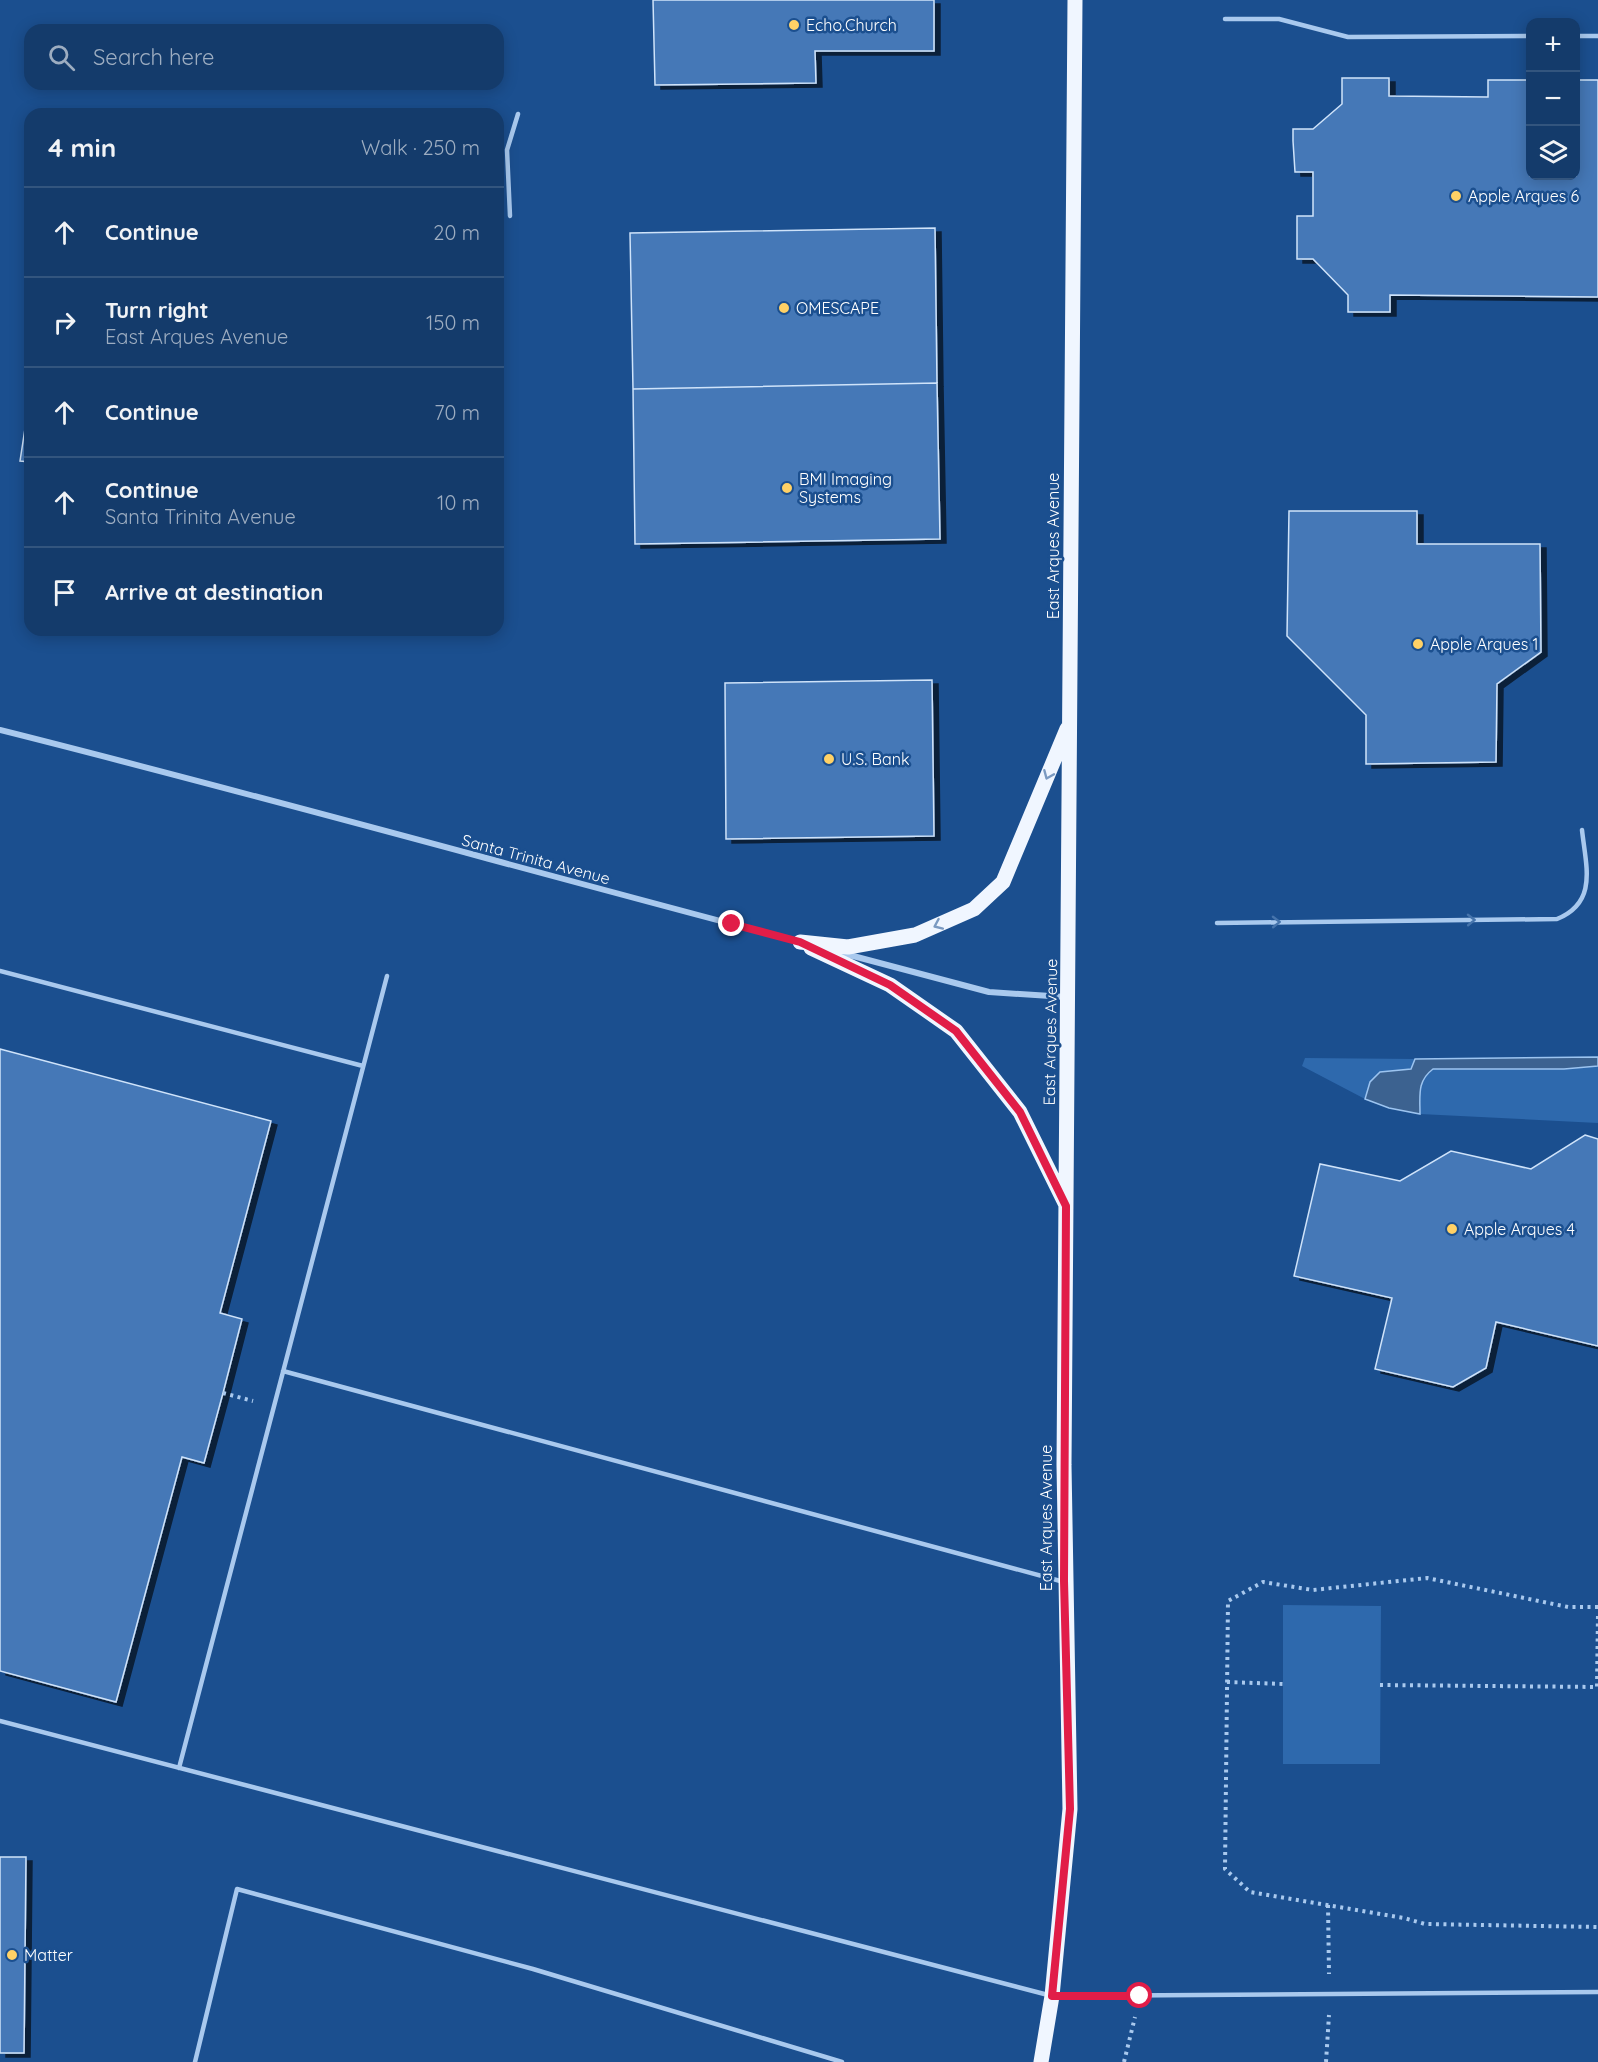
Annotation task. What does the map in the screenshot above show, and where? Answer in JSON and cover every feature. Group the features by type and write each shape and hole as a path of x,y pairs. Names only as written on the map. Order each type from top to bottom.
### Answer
{"main road":[{"name":"East Arques Avenue","path":"1041,2062 1052,1996 1070,1809 1064,1581 1075,0"},
{"path":"800,942 848,947 904,938 974,909 1003,882 1070,721"},
{"path":"800,942 890,985 956,1031 1020,1112 1066,1206"}],"street":[{"name":"Santa Trinita Avenue","path":"0,730 220,785 422,843 989,992 1068,998"}],"lane":[{"path":"1225,19 1279,19 1348,37 1526,36"},
{"path":"1580,36 1598,36"},
{"path":"510,216 507,150 518,114"},
{"path":"1217,923 1557,919 1574,912 1588,887 1582,831"},
{"path":"0,971 363,1066"},
{"path":"178,1768 387,976"},
{"path":"283,1371 1064,1581"},
{"path":"0,1721 1052,1996 1598,1992"},
{"path":"195,2062 237,1889 545,1972 842,2062"}],"path":[{"path":"223,1393 274,1407"},
{"path":"1598,1608 1568,1606 1427,1578 1313,1590 1263,1581 1228,1601 1225,1869 1250,1892 1404,1918 1425,1924 1598,1927"},
{"path":"1380,1686 1597,1687 1598,1614"},
{"path":"1227,1682 1282,1684"},
{"path":"1124,2062 1140,1996"}],"shaded area":[{"path":"1598,1057 1598,1066 1564,1069 1433,1069 1424,1078 1422,1084 1420,1114 1389,1108 1365,1099 1370,1082 1380,1072 1411,1069 1415,1059"},
{"path":"1305,1058 1415,1059 1411,1069 1370,1082 1365,1099 1302,1066"},
{"path":"1598,1066 1598,1123 1420,1114 1422,1084 1424,1078 1433,1069 1564,1069"},
{"path":"1283,1605 1381,1606 1380,1764 1283,1764"}],"building":[{"name":"Echo.Church","path":"653,0 934,0 934,51 815,51 816,83 655,85"},
{"name":"Apple Arques 6","path":"1342,78 1389,78 1389,96 1488,97 1488,80 1526,80 1526,180 1580,180 1580,80 1598,80 1598,297 1390,295 1390,312 1348,312 1348,295 1313,259 1297,259 1297,216 1313,216 1313,172 1295,172 1293,141 1293,129 1313,129 1342,104"},
{"name":"OMESCAPE","path":"935,228 937,383 633,389 630,233"},
{"name":"BMI Imaging Systems","path":"937,383 940,539 635,544 633,389"},
{"path":"24,435 24,461 20,461"},
{"name":"Apple Arques 1","path":"1289,511 1417,511 1417,544 1540,544 1541,652 1497,684 1496,762 1366,764 1366,715 1287,636"},
{"name":"U.S. Bank","path":"932,680 934,836 726,839 725,683"},
{"path":"0,1049 271,1121 220,1313 242,1319 223,1393 204,1463 182,1457 116,1702 0,1671"},
{"name":"Apple Arques 4","path":"1585,1135 1598,1139 1598,1346 1496,1322 1486,1368 1453,1387 1375,1369 1392,1298 1294,1276 1320,1164 1400,1181 1451,1151 1531,1169"},
{"name":"Matter","path":"0,1857 26,1857 24,2053 0,2053"}],"place":[{"name":"Echo.Church","path":"794,25"},
{"name":"Apple Arques 6","path":"1456,196"},
{"name":"OMESCAPE","path":"784,308"},
{"name":"BMI Imaging Systems","path":"787,488"},
{"name":"Apple Arques 1","path":"1418,644"},
{"name":"U.S. Bank","path":"829,759"},
{"name":"Apple Arques 4","path":"1452,1229"},
{"name":"Matter","path":"12,1955"}],"route":[{"path":"732,924 800,942 890,985 956,1031 1020,1112 1066,1206 1064,1581 1070,1809 1052,1996 1140,1996"}]}
